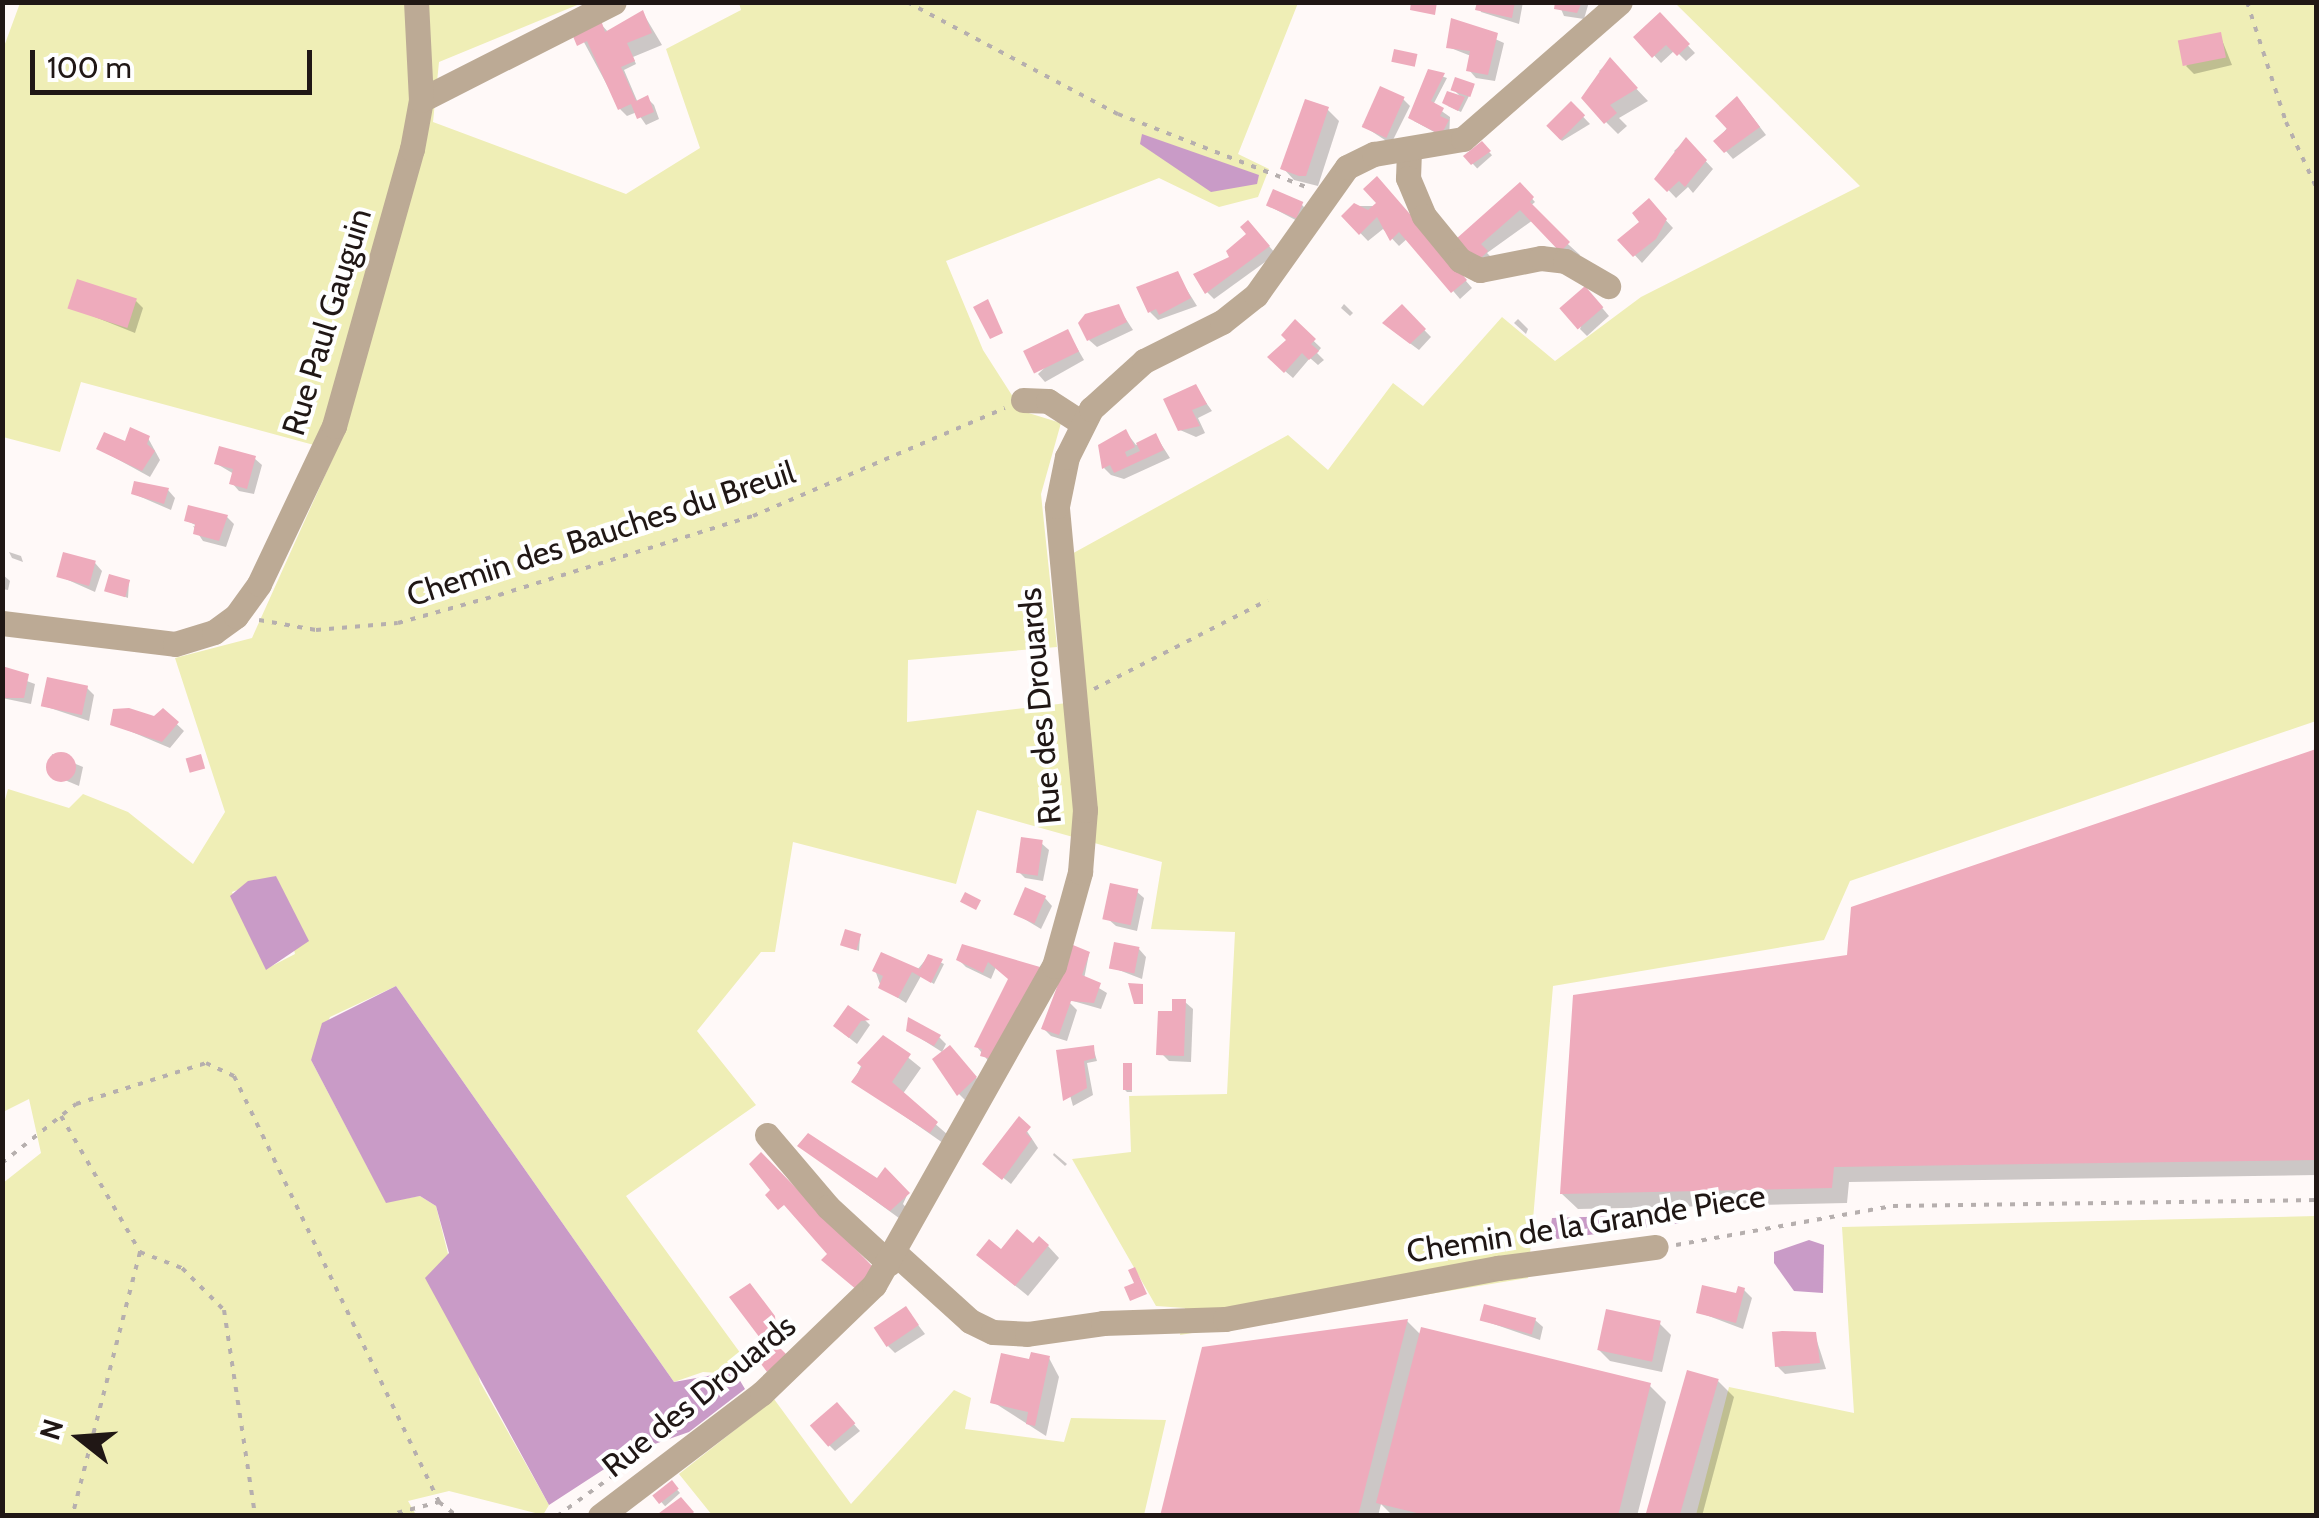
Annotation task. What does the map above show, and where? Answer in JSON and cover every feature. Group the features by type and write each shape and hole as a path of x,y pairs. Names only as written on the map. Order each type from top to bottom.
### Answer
{"street":[{"name":"Rue Paul Gauguin","path":"2,623 154,645 214,632 236,616 259,584 334,426 421,100 416,2"},
{"path":"421,100 614,2"},
{"name":"Rue des Drouards","path":"600,1516 792,1367 846,1317 892,1258 1054,966 1080,872 1085,810 1057,506 1082,423 1120,378 1256,295 1289,254 1323,193 1361,158 1450,144 1478,129 1620,2"},
{"path":"1409,150 1408,178 1424,216 1460,260 1480,270 1542,258 1565,261 1608,286"},
{"path":"1023,400 1048,401 1082,423"},
{"name":"Chemin de la Grande Piece","path":"767,1135 828,1207 970,1321 993,1332 1027,1334 1102,1323 1225,1319 1533,1262 1656,1247"}],"path":[{"path":"907,2 1118,114 1323,193"},
{"path":"2247,2 2286,122 2316,186"},
{"name":"Chemin des Bauches du Breuil","path":"236,616 316,630 398,623 753,516 1023,400"},
{"path":"1074,697 1268,600"},
{"path":"2,1163 76,1104 206,1062 234,1076 439,1502 457,1516"},
{"path":"61,1116 140,1252 182,1268 224,1310 255,1516"},
{"name":"Chemin de la Grande Piece","path":"1656,1247 1893,1206 2316,1200"},
{"path":"72,1516 140,1252"},
{"path":"385,1516 439,1502"}],"green space":[{"path":"20,3 582,3 439,62 433,122 626,194 700,148 666,49 741,10 739,3 1298,3 1238,154 1269,169 1258,197 1219,207 1159,178 946,261 983,350 1022,411 1061,423 1041,494 1057,647 908,660 907,722 1084,701 1068,556 1288,435 1328,470 1393,383 1423,406 1502,317 1555,361 1641,297 1860,186 1675,3 2316,3 2316,721 1850,881 1824,940 1553,986 1528,1278 1180,1335 1185,1308 1156,1306 1072,1159 1131,1152 1129,1096 1227,1094 1235,932 1151,929 1162,862 977,810 956,884 793,842 775,952 761,952 697,1031 756,1105 626,1196 749,1365 736,1374 703,1372 674,1382 396,986 330,1017 311,1060 386,1202 420,1196 436,1206 480,1382 549,1505 543,1515 449,1491 408,1501 416,1515 3,1515 3,1183 41,1153 29,1099 3,1112 2,811 8,789 69,808 83,794 128,812 193,864 225,812 175,658 252,638 336,451 81,382 60,452 3,437 2,52","holes":["276,876 295,954 266,969 232,892"]},
{"path":"2316,1216 2316,1515 1696,1515 1729,1387 1854,1413 1842,1227"},
{"path":"954,1390 971,1398 965,1429 1064,1442 1071,1418 1166,1420 1144,1515 712,1515 679,1474 774,1399 851,1504"}],"shaded area":[{"path":"1142,134 1259,175 1257,184 1211,192 1140,144"},
{"path":"276,876 309,941 266,970 230,896 248,881"},
{"path":"396,986 674,1382 736,1374 745,1389 689,1432 629,1453 549,1505 425,1278 449,1253 436,1206 420,1196 386,1203 311,1060 322,1023"},
{"path":"1682,1214 1683,1223 1549,1240 1552,1218"},
{"path":"1809,1240 1824,1245 1823,1293 1794,1291 1774,1263 1774,1252"}],"building":[{"path":"1411,2 1437,2 1435,15 1410,10"},
{"path":"1477,2 1515,2 1512,18 1475,10"},
{"path":"1555,2 1582,2 1577,13 1554,9"},
{"path":"643,10 652,33 627,43 635,61 621,67 636,101 648,95 654,112 637,119 631,104 618,110 587,41 577,46 572,34 601,20 605,32"},
{"path":"1660,12 1690,44 1677,56 1666,45 1652,58 1633,37"},
{"path":"1451,18 1498,33 1488,75 1466,71 1470,51 1446,48"},
{"path":"2221,32 2226,58 2183,66 2178,40"},
{"path":"1394,49 1417,54 1415,67 1391,62"},
{"path":"1610,57 1638,88 1610,105 1617,113 1604,124 1581,98"},
{"path":"1428,69 1445,73 1431,101 1444,108 1440,116 1449,120 1441,135 1408,118"},
{"path":"1455,77 1475,84 1470,97 1450,90"},
{"path":"1380,86 1405,97 1386,138 1362,127"},
{"path":"1447,91 1465,97 1458,111 1442,103"},
{"path":"1737,96 1760,127 1724,153 1713,141 1727,129 1715,116"},
{"path":"1305,99 1329,107 1306,176 1299,176 1280,169"},
{"path":"1571,101 1585,115 1560,140 1546,126"},
{"path":"1686,137 1707,160 1685,187 1679,181 1667,192 1654,179"},
{"path":"1482,141 1491,151 1471,165 1463,156"},
{"path":"1377,176 1467,280 1451,293 1399,232 1390,241 1377,217 1359,235 1341,216 1354,203 1368,210 1376,203 1363,189"},
{"path":"1520,182 1534,197 1530,202 1570,242 1560,252 1520,210 1481,244 1488,251 1477,262 1456,239"},
{"path":"1273,189 1303,202 1296,218 1266,206"},
{"path":"1649,198 1667,219 1656,239 1633,257 1617,240 1639,222 1632,213"},
{"path":"1248,220 1270,246 1205,294 1193,274 1229,257 1226,251 1246,234 1240,227"},
{"path":"1178,271 1191,298 1159,315 1156,309 1148,313 1136,287"},
{"path":"77,279 137,298 127,328 67,308"},
{"path":"1585,286 1603,307 1578,329 1559,308"},
{"path":"988,299 1003,333 990,339 973,307"},
{"path":"1119,304 1127,322 1087,341 1078,323 1085,314"},
{"path":"1402,304 1426,329 1410,344 1382,323"},
{"path":"1295,319 1316,339 1311,344 1319,351 1309,360 1302,353 1284,373 1267,357 1286,340 1281,335"},
{"path":"1068,329 1079,351 1034,373 1023,351"},
{"path":"1196,384 1207,404 1192,410 1200,426 1178,431 1163,399"},
{"path":"130,427 150,436 147,444 155,451 142,471 96,449 104,432 125,441"},
{"path":"1126,429 1135,447 1125,452 1127,457 1140,451 1136,443 1156,433 1164,450 1114,473 1110,465 1102,469 1098,445"},
{"path":"219,446 256,456 247,489 229,484 233,469 214,464"},
{"path":"134,481 169,488 164,504 131,494"},
{"path":"188,505 228,515 219,541 193,534 195,524 184,521"},
{"path":"63,552 96,561 89,586 56,577"},
{"path":"109,574 130,580 125,597 104,591"},
{"path":"2,666 29,674 24,698 2,698"},
{"path":"47,677 88,686 82,715 41,706"},
{"path":"129,708 154,716 163,708 179,722 162,742 110,725 113,709"},
{"path":"2316,749 2316,1160 1834,1167 1832,1188 1560,1194 1573,995 1847,955 1851,907"},
{"path":"61,752 72,756 76,767 72,778 61,782 50,778 46,767 50,756"},
{"path":"201,754 205,768 190,773 186,758"},
{"path":"1021,837 1043,840 1038,876 1016,873"},
{"path":"1110,883 1138,889 1131,925 1102,919"},
{"path":"1025,887 1046,896 1034,924 1013,915"},
{"path":"965,892 981,900 976,910 960,902"},
{"path":"845,929 861,934 856,950 840,945"},
{"path":"1114,942 1140,947 1134,973 1109,969"},
{"path":"962,944 1040,967 995,1060 980,1056 982,1049 974,1047 1008,979 988,962 983,973 956,960"},
{"path":"1073,945 1090,952 1082,975 1101,983 1094,1003 1071,1001 1059,1035 1041,1029"},
{"path":"881,952 920,969 928,954 943,959 931,983 912,972 898,998 878,988 883,976 872,971"},
{"path":"1128,983 1143,984 1143,1004 1134,1004"},
{"path":"1172,999 1186,999 1184,1056 1156,1055 1158,1011 1172,1011"},
{"path":"848,1005 870,1020 861,1021 849,1038 833,1026"},
{"path":"908,1017 941,1035 934,1046 906,1031"},
{"path":"883,1035 911,1054 892,1082 938,1122 930,1133 851,1082 862,1067 857,1063"},
{"path":"950,1045 977,1077 957,1096 932,1059"},
{"path":"1094,1045 1095,1058 1084,1061 1087,1088 1063,1101 1056,1050"},
{"path":"1123,1063 1132,1063 1132,1090 1123,1090"},
{"path":"1019,1116 1031,1127 1026,1133 1032,1139 1002,1180 982,1164"},
{"path":"808,1133 877,1178 885,1167 910,1193 890,1211 797,1146"},
{"path":"761,1152 874,1268 857,1290 821,1260 827,1254 784,1205 778,1210 765,1195 770,1190 749,1164"},
{"path":"1017,1229 1033,1243 1039,1236 1049,1245 1015,1286 976,1255 989,1239 1001,1249"},
{"path":"1135,1267 1147,1294 1130,1301 1124,1287 1134,1283 1128,1270"},
{"path":"750,1283 775,1316 776,1327 766,1334 787,1355 767,1372 748,1346 760,1338 729,1297"},
{"path":"1702,1285 1736,1293 1738,1286 1745,1288 1736,1323 1696,1313"},
{"path":"1484,1304 1536,1318 1532,1334 1480,1320"},
{"path":"906,1306 919,1325 887,1347 874,1328"},
{"path":"1606,1309 1661,1321 1652,1362 1597,1350"},
{"path":"1408,1319 1358,1516 1160,1516 1202,1347"},
{"path":"1421,1327 1651,1383 1618,1516 1429,1516 1376,1503"},
{"path":"1772,1332 1816,1332 1820,1363 1775,1367"},
{"path":"1031,1352 1050,1356 1035,1426 1026,1424 1028,1412 990,1403 1001,1353 1029,1359"},
{"path":"1687,1370 1719,1379 1679,1516 1645,1515"},
{"path":"837,1402 855,1423 828,1447 810,1426"},
{"path":"672,1480 679,1489 659,1504 652,1495"},
{"path":"681,1497 694,1512 690,1516 655,1516"}]}
